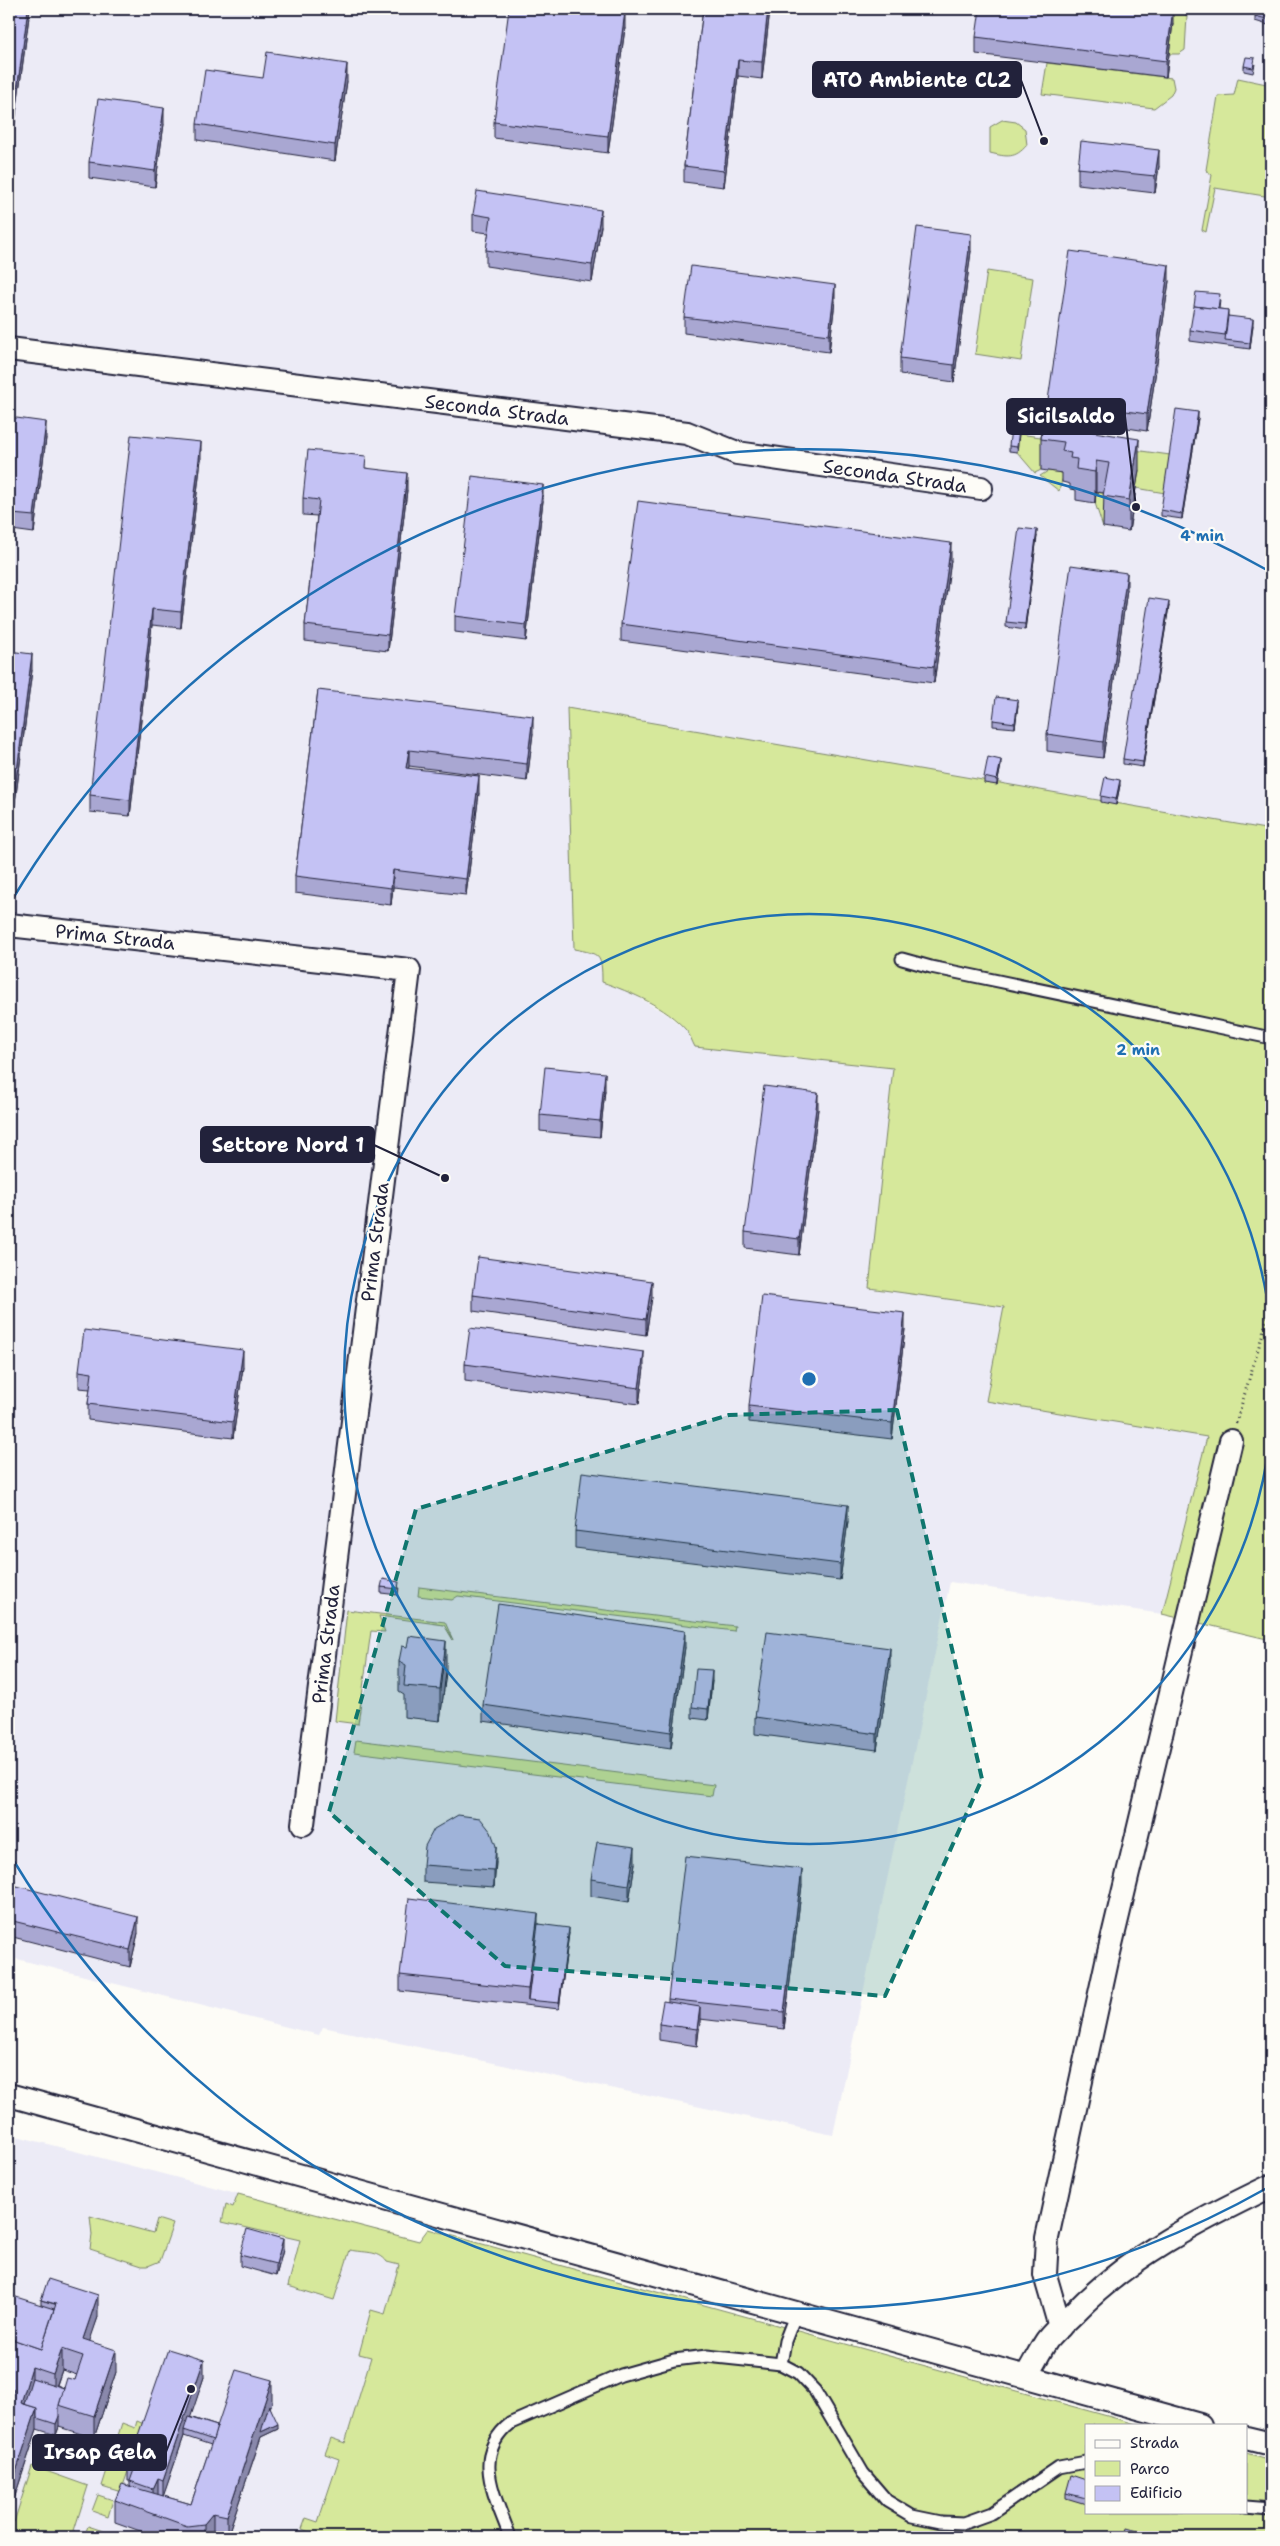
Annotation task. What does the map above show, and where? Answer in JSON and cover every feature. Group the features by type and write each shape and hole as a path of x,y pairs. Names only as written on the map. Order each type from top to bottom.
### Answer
{"street":[{"name":"Seconda Strada","path":"9,349 687,433 738,453 981,488"},
{"name":"Prima Strada","path":"9,926 409,970 303,1824"},
{"path":"1060,2327 1045,2275 1047,2238 1107,1961 1231,1441"},
{"path":"9,2095 1196,2424"},
{"path":"1026,2376 1048,2339 1117,2274 1156,2247 1220,2210 1271,2186"},
{"path":"1248,2438 1271,2444"}],"lane":[{"path":"902,959 941,969 1271,1038"},
{"path":"781,2364 785,2341 796,2313"},
{"path":"510,2537 487,2471 491,2447 498,2433 511,2423 621,2375 674,2360 707,2356 781,2364 798,2373 815,2391 869,2480 887,2501 912,2516 941,2522 964,2523 992,2513 1059,2468 1085,2462"},
{"path":"1248,2507 1271,2509"}],"path":[{"path":"1231,1441 1271,1306"}],"highlighted area":[{"path":"897,1410 982,1779 885,1996 505,1966 329,1812 416,1509 729,1415"}],"shaded area":[{"path":"9,9 1271,9 1271,85 1238,78 1215,187 1271,197 1271,831 567,709 574,949 595,953 599,956 602,962 603,982 624,989 668,1015 687,1031 695,1047 893,1068 869,1288 1005,1307 986,1401 1207,1437 1162,1614 950,1582 833,2135 323,2027 319,2035 9,1957"},
{"path":"9,2134 420,2241 327,2537 9,2537"}],"green space":[{"path":"1169,9 1177,9 1187,16 1185,50 1179,54 1169,54"},
{"path":"1047,63 1172,78 1174,88 1171,95 1154,108 1042,94"},
{"path":"1238,78 1271,85 1271,197 1215,188 1206,232 1202,230 1212,175 1206,170 1218,96 1234,95"},
{"path":"1002,120 1016,122 1025,129 1027,145 1015,155 1006,156 990,153 990,127"},
{"path":"987,271 1033,278 1021,361 975,354"},
{"path":"1019,434 1170,455 1165,493 1136,488 1043,456 1041,470 1035,473 1017,452"},
{"path":"1048,471 1064,473 1059,491 1040,476"},
{"path":"1096,492 1109,494 1103,527 1095,503"},
{"path":"567,708 1271,830 1271,1640 1162,1614 1207,1437 986,1401 1004,1307 869,1288 893,1068 695,1047 687,1032 669,1014 625,990 602,982 601,966 598,957 589,952 574,949"},
{"path":"419,1587 735,1626 734,1631 458,1596 452,1600 418,1596"},
{"path":"347,1610 445,1622 453,1640 444,1625 379,1616 385,1632 371,1631 358,1724 335,1721"},
{"path":"356,1740 714,1785 712,1796 354,1752"},
{"path":"238,2194 419,2241 428,2229 1136,2424 1085,2424 1085,2514 1248,2514 1248,2455 1271,2461 1271,2537 313,2537 314,2534 302,2529 306,2518 318,2522 339,2459 325,2454 331,2438 345,2443 371,2357 359,2354 371,2310 385,2314 399,2265 387,2262 380,2255 350,2250 334,2300 288,2286 300,2240 222,2222 226,2204 233,2207"},
{"path":"90,2216 153,2233 157,2219 173,2224 160,2261 148,2266 142,2266 90,2249 92,2235"},
{"path":"137,2421 144,2424 121,2492 102,2486 122,2423 135,2428"},
{"path":"32,2466 88,2486 72,2537 9,2537 9,2520 14,2522"},
{"path":"98,2495 113,2500 108,2517 92,2511"},
{"path":"88,2526 121,2537 84,2537"}],"building":[{"path":"9,9 28,9 10,142 9,142"},
{"path":"509,9 602,9 625,12 608,136 494,122"},
{"path":"703,9 768,9 762,62 738,60 724,171 684,166"},
{"path":"980,9 1173,9 1166,61 976,37"},
{"path":"1257,9 1271,9 1271,20 1255,16"},
{"path":"267,52 347,64 335,145 197,124 205,70 263,78"},
{"path":"1246,57 1255,58 1253,68 1244,66"},
{"path":"98,99 164,108 155,171 89,162"},
{"path":"1081,141 1159,150 1155,176 1078,168"},
{"path":"477,191 601,210 592,265 486,250 491,217 473,214"},
{"path":"9,211 12,211 9,240"},
{"path":"917,227 971,234 954,365 900,358"},
{"path":"1070,251 1169,265 1147,414 1048,400"},
{"path":"691,266 835,285 829,335 684,317"},
{"path":"1196,292 1220,294 1218,309 1194,306"},
{"path":"1194,306 1228,310 1225,335 1190,330"},
{"path":"1228,316 1253,319 1250,343 1225,340"},
{"path":"1176,409 1198,412 1182,514 1161,510"},
{"path":"9,417 46,422 34,516 12,514 9,542"},
{"path":"1043,424 1139,439 1129,500 1103,496 1109,463 1096,461 1095,472 1076,469 1077,459 1070,458 1071,453 1062,451 1064,442 1041,439"},
{"path":"1011,428 1019,429 1017,447 1009,446"},
{"path":"131,435 201,442 181,612 152,609 130,800 90,795"},
{"path":"308,450 366,456 365,468 407,473 388,635 305,625 319,500 303,498"},
{"path":"472,476 543,485 526,625 455,616"},
{"path":"638,501 951,543 934,667 621,624"},
{"path":"1019,528 1037,530 1025,624 1006,622"},
{"path":"1071,565 1127,573 1103,742 1047,734"},
{"path":"1149,598 1169,601 1143,762 1123,759"},
{"path":"9,651 32,654 12,810 9,810"},
{"path":"318,690 533,716 527,764 409,750 406,768 479,776 466,879 393,870 391,888 295,876"},
{"path":"996,697 1018,700 1015,723 993,720"},
{"path":"988,757 1001,760 997,780 984,777"},
{"path":"1105,777 1120,780 1116,799 1101,796"},
{"path":"545,1067 605,1073 600,1121 540,1115"},
{"path":"764,1086 818,1093 799,1239 745,1232"},
{"path":"478,1257 652,1281 646,1319 473,1295"},
{"path":"762,1296 905,1313 892,1423 749,1406"},
{"path":"470,1328 644,1352 639,1388 465,1364"},
{"path":"84,1330 243,1350 233,1422 88,1404 92,1373 79,1371"},
{"path":"582,1472 848,1505 840,1564 575,1531"},
{"path":"383,1579 399,1582 398,1589 381,1587"},
{"path":"498,1604 685,1631 671,1732 483,1705"},
{"path":"767,1632 890,1648 877,1734 755,1717"},
{"path":"409,1636 446,1641 440,1689 404,1686 406,1665 399,1661 402,1646 407,1647"},
{"path":"696,1669 712,1670 708,1709 692,1707"},
{"path":"458,1815 480,1818 491,1832 496,1846 494,1870 423,1865 425,1846 434,1829"},
{"path":"597,1842 635,1847 629,1885 591,1879"},
{"path":"685,1856 802,1869 784,2012 668,1999"},
{"path":"9,1884 138,1917 130,1950 9,1920"},
{"path":"409,1898 538,1914 528,1989 400,1975"},
{"path":"538,1924 569,1928 559,2003 528,2000"},
{"path":"663,2001 700,2007 697,2029 659,2024"},
{"path":"247,2229 283,2239 276,2264 240,2255"},
{"path":"48,2279 98,2295 83,2339 116,2350 94,2416 59,2405 67,2378 75,2380 83,2356 62,2349 53,2374 32,2367 21,2403 37,2408 9,2493 9,2405 14,2390 9,2388 9,2338 41,2349 56,2304 41,2300"},
{"path":"13,2296 54,2309 41,2349 9,2338 9,2308"},
{"path":"168,2349 204,2360 163,2480 158,2478 153,2489 130,2481 135,2467 128,2464"},
{"path":"236,2370 272,2380 227,2516 213,2513 204,2524 187,2526 115,2500 122,2484 191,2504"},
{"path":"32,2378 64,2388 56,2424 37,2418 37,2408 24,2404"},
{"path":"269,2405 278,2424 261,2432 263,2425"},
{"path":"188,2417 217,2426 213,2440 184,2430"},
{"path":"1071,2475 1085,2480 1085,2498 1066,2493"},
{"path":"1127,2528 1160,2537 1125,2537"}],"place":[{"name":"ATO Ambiente CL2","path":"1044,141"},
{"name":"Sicilsaldo","path":"1136,507"},
{"name":"Settore Nord 1","path":"445,1178"},
{"name":"Irsap Gela","path":"191,2389"}]}
